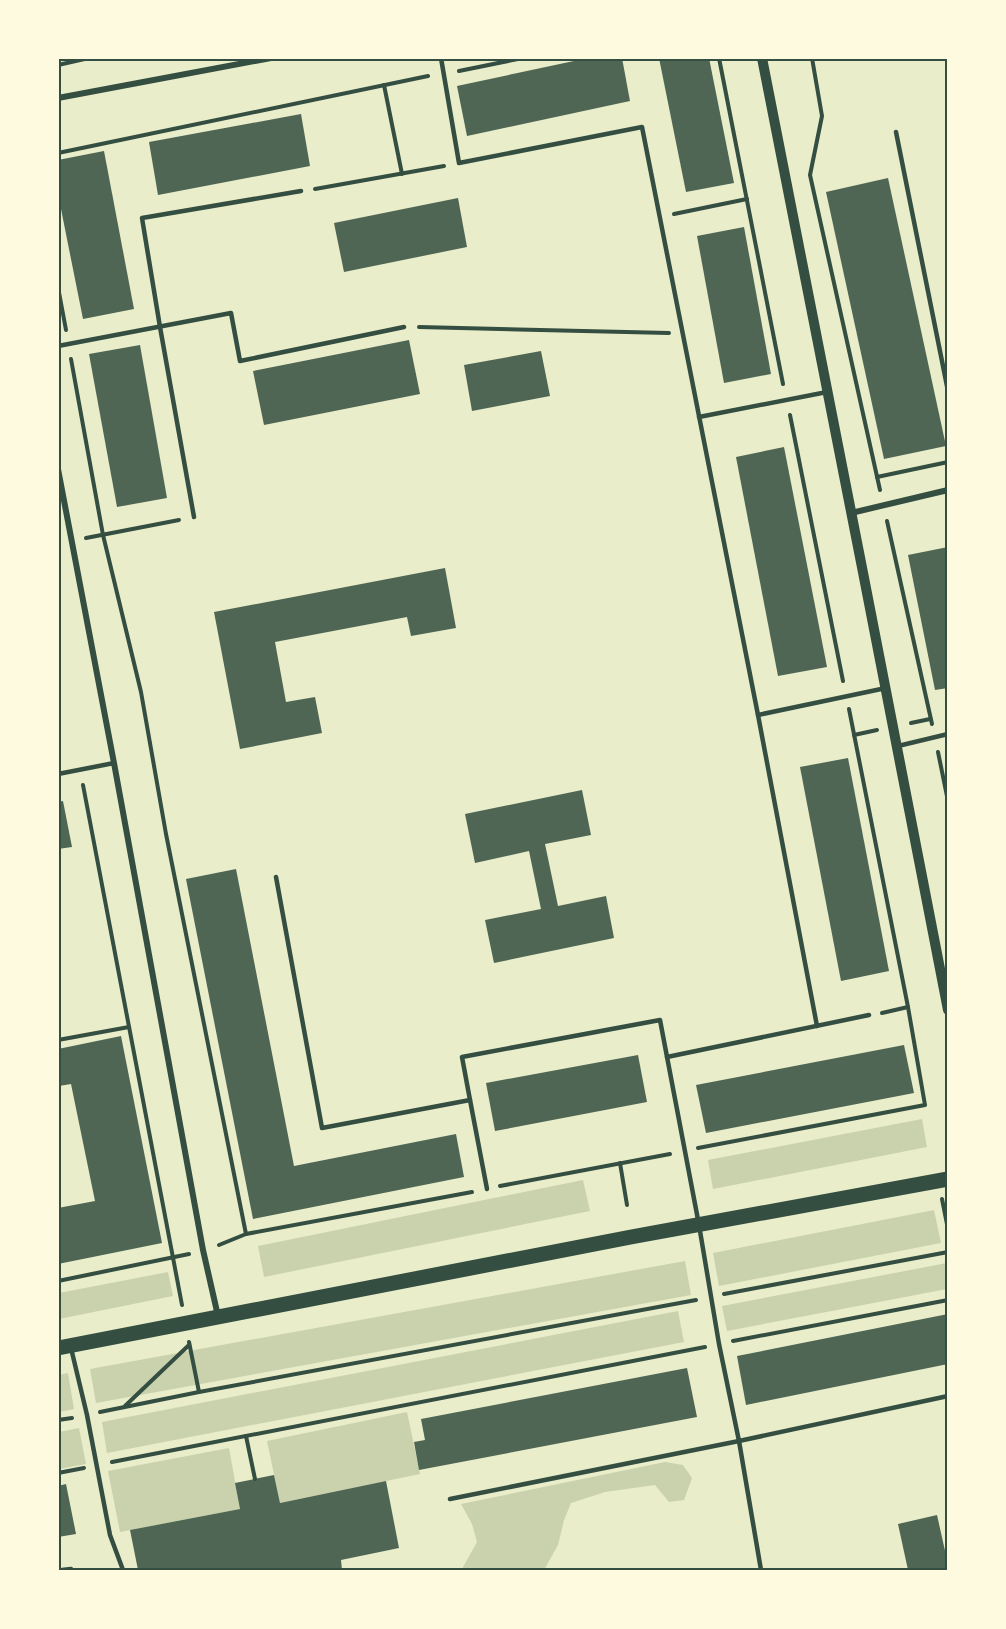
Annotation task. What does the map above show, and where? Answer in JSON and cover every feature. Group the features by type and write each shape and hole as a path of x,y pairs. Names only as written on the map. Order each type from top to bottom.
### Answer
{"main road":[{"path":"64,1347 943,1180"}],"street":[{"path":"58,98 271,58"},
{"path":"762,58 948,1010"},
{"path":"58,469 203,1250 218,1316"},
{"path":"851,513 948,490"}],"lane":[{"path":"441,58 459,164 642,127 817,1026"},
{"path":"896,132 948,391"},
{"path":"194,517 142,218 301,191"},
{"path":"58,346 231,313 240,361 404,327"},
{"path":"699,417 827,392"},
{"path":"758,715 886,688"},
{"path":"898,746 948,734"},
{"path":"58,774 114,764"},
{"path":"276,877 321,1128 470,1100"},
{"path":"667,1057 869,1015"},
{"path":"487,1189 462,1057 660,1020 761,1570"},
{"path":"64,1347 87,1415 110,1535 123,1570"},
{"path":"450,1499 948,1396"},
{"path":"62,1570 71,1569"}],"path":[{"path":"58,64 89,58"},
{"path":"58,153 523,58"},
{"path":"58,1281 172,1258 203,1250 246,1234 925,1105 908,1007 719,58"},
{"path":"812,58 822,116 810,175 948,801"},
{"path":"384,85 402,174"},
{"path":"301,191 459,164"},
{"path":"659,217 747,199"},
{"path":"58,286 103,535 141,692 166,834 246,1234"},
{"path":"404,327 682,333"},
{"path":"877,477 948,462"},
{"path":"72,540 194,517"},
{"path":"80,770 199,1392"},
{"path":"869,1015 908,1007"},
{"path":"58,1040 129,1027"},
{"path":"620,1163 627,1205"},
{"path":"943,1180 948,1229"},
{"path":"58,1420 948,1251"},
{"path":"58,1473 948,1300"},
{"path":"124,1407 190,1345"},
{"path":"246,1436 255,1479"}],"green space":[{"path":"922,1119 927,1147 713,1189 708,1160"},
{"path":"583,1180 590,1211 264,1277 258,1246"},
{"path":"934,1210 941,1243 719,1286 713,1253"},
{"path":"685,1261 691,1295 96,1403 90,1369"},
{"path":"947,1263 947,1289 727,1331 722,1306"},
{"path":"168,1272 173,1296 59,1319 59,1293"},
{"path":"678,1311 684,1342 107,1453 102,1422"},
{"path":"68,1373 74,1409 59,1412 59,1375"},
{"path":"407,1412 420,1474 280,1503 267,1441"},
{"path":"79,1428 86,1464 59,1469 59,1432"},
{"path":"229,1448 240,1509 120,1532 108,1471"},
{"path":"665,1462 683,1465 692,1478 684,1500 669,1502 655,1485 605,1492 571,1503 558,1545 544,1570 463,1570 477,1542 472,1524 461,1504"}],"building":[{"path":"588,58 622,58 630,101 467,136 457,86"},
{"path":"659,58 709,58 734,183 686,192"},
{"path":"301,114 310,166 158,195 149,142"},
{"path":"104,151 134,309 83,319 58,194 58,160"},
{"path":"888,178 946,446 884,459 826,192"},
{"path":"458,198 467,247 344,272 334,223"},
{"path":"744,227 771,374 724,383 697,236"},
{"path":"409,340 420,394 264,425 253,371"},
{"path":"140,345 167,498 117,507 89,354"},
{"path":"541,351 550,396 472,411 464,365"},
{"path":"784,447 827,667 778,676 736,457"},
{"path":"948,547 948,688 935,690 908,555"},
{"path":"445,568 456,628 411,636 407,617 275,642 286,702 315,697 322,733 240,749 214,612"},
{"path":"848,758 889,971 841,981 800,767"},
{"path":"582,790 591,835 545,844 558,906 606,896 614,938 494,963 485,920 541,909 529,851 475,863 465,814"},
{"path":"63,801 72,847 58,849 58,802"},
{"path":"236,869 294,1166 456,1134 464,1177 253,1219 186,879"},
{"path":"121,1036 162,1243 58,1264 58,1208 95,1201 71,1084 59,1086 58,1049"},
{"path":"904,1045 914,1093 706,1133 696,1085"},
{"path":"638,1055 647,1102 495,1131 486,1083"},
{"path":"948,1314 948,1364 746,1405 737,1356"},
{"path":"687,1368 697,1417 419,1470 414,1442 425,1440 421,1419"},
{"path":"274,1475 280,1503 386,1481 399,1548 341,1560 342,1570 138,1570 130,1530 240,1509 235,1483"},
{"path":"66,1484 76,1534 58,1537 58,1486"},
{"path":"937,1515 948,1570 908,1570 898,1524"}]}
